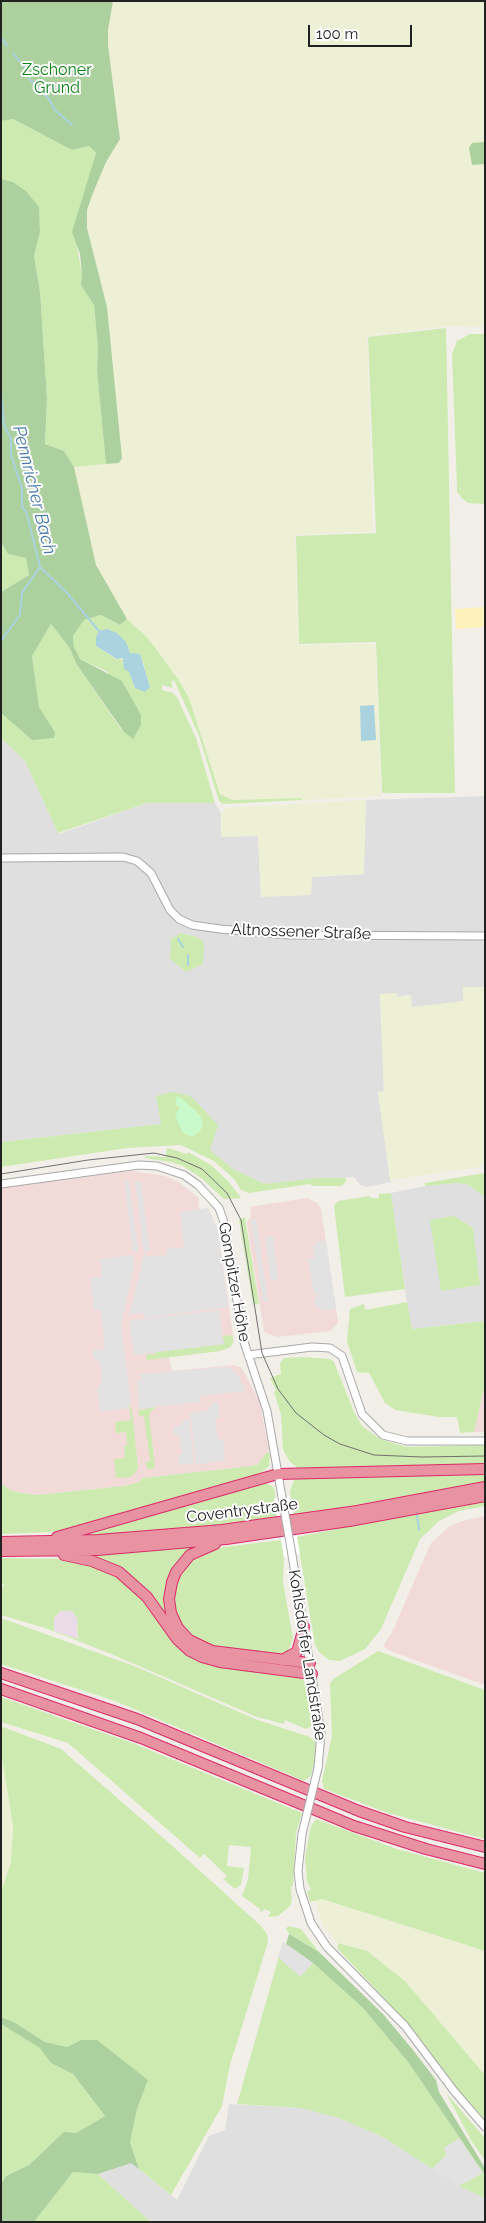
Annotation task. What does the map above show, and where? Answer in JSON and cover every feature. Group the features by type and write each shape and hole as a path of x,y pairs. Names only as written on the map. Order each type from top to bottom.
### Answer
{"highway":[{"path":"36,1542 88,1529 278,1474 485,1469"},
{"name":"Coventrystraße","path":"1,1542 98,1540 222,1530 357,1511 485,1486"},
{"path":"1,1551 137,1547 226,1539 349,1522 485,1496"},
{"path":"226,1539 190,1556 176,1572 169,1599 174,1621 189,1640 203,1648 236,1655 310,1662"},
{"path":"43,1551 92,1561 119,1572 147,1597 177,1639 190,1651 220,1662 312,1674"},
{"path":"281,1660 296,1652 304,1627"},
{"path":"1,1673 137,1719 359,1811 405,1827 485,1847"},
{"path":"1,1689 142,1738 354,1826 426,1849 485,1864"}],"street":[{"name":"Altnossener Straße","path":"1,858 123,857 137,861 151,873 170,910 179,919 202,926 289,935 485,936"},
{"name":"Gompitzer Höhe","path":"1,1184 134,1165 158,1166 184,1175 198,1185 219,1208 226,1225 241,1327 248,1356 268,1411 278,1474"},
{"name":"Gompitzer Höhe","path":"248,1356 312,1347 330,1348 342,1356 362,1414 384,1435 406,1442 485,1441"},
{"name":"Kohlsdorfer Landstraße","path":"278,1474 321,1733 318,1768 302,1834 298,1872 310,1923 327,1947 405,2026 454,2091 485,2127"}],"shaded area":[{"path":"1,738 25,761 59,834 147,803 215,803 221,813 258,836 261,896 311,895 311,877 363,874 366,800 485,796 485,987 463,987 463,1002 412,1007 410,995 397,997 397,993 380,995 384,1092 378,1092 391,1182 367,1187 360,1185 354,1177 265,1184 233,1169 209,1150 161,1124 1,1142"},
{"path":"131,1171 165,1176 178,1182 198,1197 199,1209 208,1208 212,1216 218,1231 234,1342 231,1346 220,1351 169,1357 172,1371 234,1365 242,1368 259,1400 269,1450 258,1464 252,1466 143,1478 139,1482 125,1486 36,1495 11,1491 1,1483 1,1188"},
{"path":"124,1180 129,1182 138,1251 133,1252"},
{"path":"135,1182 141,1182 150,1251 144,1252"},
{"path":"467,1184 485,1197 485,1321 411,1329 391,1193 425,1186"},
{"path":"307,1198 317,1203 321,1209 338,1322 331,1331 277,1337 264,1332 247,1222 251,1216 250,1207"},
{"path":"208,1208 218,1231 228,1307 144,1318 143,1313 132,1314 129,1317 144,1254 149,1257 167,1255 167,1249 184,1247 180,1212"},
{"path":"256,1219 268,1302 263,1302 251,1220"},
{"path":"273,1236 278,1280 271,1281 265,1237"},
{"path":"326,1240 336,1309 323,1311 313,1303 318,1294 314,1294 308,1259 314,1258 313,1245 316,1242"},
{"path":"133,1255 134,1267 121,1324 131,1403 129,1403 129,1408 100,1412 97,1389 102,1381 100,1363 93,1357 92,1351 105,1349 101,1310 94,1311 90,1278 102,1277 100,1259"},
{"path":"219,1310 224,1344 134,1355 129,1321"},
{"path":"228,1367 238,1375 245,1391 200,1396 200,1402 139,1409 137,1380 141,1379 140,1374"},
{"path":"485,1383 485,1432 474,1432 481,1396"},
{"path":"218,1402 220,1417 215,1418 218,1440 223,1439 225,1460 196,1465 190,1413 207,1411 213,1403"},
{"path":"189,1419 194,1463 179,1465 178,1455 182,1454 179,1435 174,1435 173,1427 179,1426"},
{"path":"485,1516 485,1685 390,1651 383,1646 392,1632 431,1543 450,1526"},
{"path":"60,1611 72,1611 77,1618 78,1639 54,1631 54,1618"},
{"path":"283,1942 313,1963 300,1977 278,1957"},
{"path":"229,2104 301,2108 339,2118 383,2137 459,2186 485,2198 485,2222 151,2222 98,2174 131,2162 177,2200 209,2136 225,2130"},
{"path":"459,2138 483,2173 459,2186 432,2169 446,2155 444,2148"}],"green space":[{"name":"Zschoner Grund","path":"1,1 113,1 108,30 108,45 120,139 106,162 93,193 87,210 87,228 107,307 122,458 119,463 106,464 97,371 98,349 94,305 81,285 80,254 72,232 96,153 89,146 72,150 13,119 1,121"},
{"path":"113,1 485,1 485,327 448,326 367,336 373,531 295,535 298,645 375,644 381,796 302,800 301,798 233,800 220,794 189,698 178,679 148,638 127,619 96,565 74,467 119,463 122,458 107,307 87,228 87,210 93,193 106,162 120,139 108,45 108,30"},
{"path":"13,119 72,150 89,146 96,153 77,246 82,275 81,285 94,305 98,349 97,371 106,464 74,467 64,451 45,444 47,398 40,292 34,256 40,232 39,208 26,191 13,182 1,179 1,121"},
{"path":"485,142 485,164 472,165 469,148 472,143"},
{"path":"1,179 13,182 26,191 39,207 40,232 34,256 40,292 47,398 45,444 64,451 74,467 96,565 127,619 120,625 101,615 84,620 73,636 74,647 80,659 122,681 141,715 141,725 133,739 124,732 77,665 69,647 51,624 32,656 39,707 55,732 54,738 32,740 1,713 1,592 29,575 26,558 8,554 1,542"},
{"path":"446,328 455,793 382,793 376,642 299,644 296,536 376,533 368,337"},
{"path":"470,334 485,334 485,504 468,503 457,492 452,354 457,341"},
{"path":"1,542 8,554 26,558 29,575 1,592"},
{"path":"101,615 120,625 127,619 148,638 178,679 189,698 220,794 233,800 302,798 302,800 223,804 219,801 199,736 174,680 171,682 173,688 162,685 162,690 173,693 177,697 196,738 215,803 147,803 58,833 25,761 1,738 1,713 32,740 55,732 39,707 32,656 51,624 69,647 77,665 123,732 108,672 80,659 74,647 73,636 84,620","holes":["126,642 130,653 142,659 150,687 135,688 125,660 116,659 96,646"]},
{"path":"366,800 364,874 312,877 311,895 261,897 258,836 221,837 221,813 227,808"},
{"path":"181,933 197,937 203,941 204,948 203,964 186,972 170,959 171,939"},
{"path":"463,987 485,987 485,1166 390,1180 378,1092 384,1091 380,994 397,993 397,997 411,995 412,1007 416,1007 463,1001"},
{"path":"173,1092 191,1096 218,1125 210,1150 233,1169 265,1184 318,1178 346,1178 346,1181 342,1186 313,1186 310,1184 249,1193 241,1190 234,1179 214,1161 181,1145 127,1148 1,1167 1,1142 161,1124 156,1096"},
{"path":"177,1096 200,1115 203,1125 200,1131 192,1137 183,1133 175,1116 180,1107 175,1105"},
{"path":"167,1148 187,1154 188,1152 211,1165 229,1182 241,1198 224,1199 200,1177 183,1166 145,1158 146,1156 166,1157"},
{"path":"485,1173 485,1197 467,1184 425,1186 425,1183"},
{"path":"391,1193 405,1289 345,1297 334,1206 338,1201 370,1196 371,1198 379,1198 379,1194"},
{"path":"454,1216 473,1228 480,1285 441,1291 430,1220"},
{"path":"245,1217 259,1304 253,1305 239,1220"},
{"path":"407,1302 412,1329 485,1321 485,1383 474,1432 460,1433 457,1417 439,1417 395,1410 385,1403 369,1373 357,1372 347,1341 350,1309 364,1304 365,1310"},
{"path":"233,1335 233,1343 229,1348 220,1351 147,1360 146,1354 155,1354 155,1352 224,1344 223,1336"},
{"path":"284,1358 330,1359 334,1362 354,1412 362,1426 380,1439 407,1447 485,1445 485,1467 296,1469 296,1466 290,1462 283,1450 281,1415 274,1392 276,1390 270,1378 281,1374 280,1363"},
{"path":"129,1403 132,1410 138,1468 130,1477 116,1478 114,1459 125,1458 124,1446 127,1445 126,1432 116,1433 115,1422 131,1420"},
{"path":"156,1407 151,1411 149,1417 155,1466 153,1469 148,1469 145,1462 150,1461 144,1416 139,1416 139,1410"},
{"path":"267,1452 270,1453 269,1466 257,1476 82,1527 51,1532 1,1534 1,1483 11,1491 36,1495 125,1486 139,1482 143,1478 252,1466 258,1464"},
{"path":"485,1472 485,1482 293,1516 290,1492 295,1477"},
{"path":"266,1483 273,1487 275,1492 278,1519 154,1532 65,1537"},
{"path":"485,1499 485,1506 459,1511 439,1521 420,1539 381,1629 365,1649 340,1661 329,1660 319,1652 315,1645 297,1537"},
{"path":"281,1540 284,1557 283,1582 293,1638 289,1650 291,1653 286,1656 205,1645 185,1631 175,1613 173,1593 180,1574 191,1560 216,1548"},
{"path":"200,1545 188,1554 167,1598 188,1642 293,1664 292,1666 218,1658 191,1647 157,1605 84,1554"},
{"path":"1,1558 71,1559 117,1574 140,1593 174,1643 188,1654 301,1677 307,1686 313,1725 306,1729 285,1720 284,1724 257,1717 111,1654 45,1628 1,1615 1,1587 5,1585 1,1584","holes":["60,1611 72,1611 77,1618 78,1639 54,1631 54,1618"]},
{"path":"1,1618 137,1667 255,1719 310,1737 317,1744 315,1767 313,1767 311,1776 304,1781 115,1701 1,1664"},
{"path":"378,1651 485,1690 485,1839 388,1813 324,1789 322,1781 332,1736 330,1683"},
{"path":"1,1697 135,1744 302,1813 296,1833 293,1886 291,1887 292,1900 290,1906 278,1916 268,1917 271,1912 264,1909 261,1913 260,1909 242,1896 248,1880 251,1847 229,1845 227,1866 244,1868 241,1885 235,1889 223,1879 227,1876 204,1854 200,1858 68,1743 1,1722"},
{"path":"3,1727 61,1749 169,1843 260,1925 267,1934 268,1942 230,2065 222,2106 171,2195 139,2169 130,2142 137,2109 148,2080 81,2040 67,2047 45,2042 14,2022 1,2017 1,1892 11,1862 13,1826 1,1751 1,1728"},
{"path":"1,1751 13,1826 11,1862 1,1892"},
{"path":"316,1819 397,1849 485,1873 485,1951 322,1899 310,1902 307,1891 311,1890 307,1881 305,1858 311,1826"},
{"path":"321,1899 485,1951 485,2075 405,1981 367,1951 338,1943 323,1926 316,1901"},
{"path":"289,1926 301,1929 319,1952 289,1934 286,1928"},
{"path":"289,1934 319,1952 383,2014 413,2050 436,2080 439,2092 485,2168 485,2175 408,2062 363,2008 313,1963 286,1944"},
{"path":"283,1942 313,1963 363,2008 408,2062 485,2175 485,2198 459,2186 383,2137 339,2118 301,2108 237,2104"},
{"path":"338,1943 367,1951 405,1981 485,2075 485,2120 460,2093 408,2024 338,1949"},
{"path":"1,2017 14,2022 45,2042 67,2047 81,2040 97,2040 148,2080 137,2109 130,2142 139,2169 131,2163 98,2174 73,2172 34,2222 1,2222 1,2184 6,2176 29,2165 64,2132 76,2133 105,2116 73,2074 51,2063 40,2048 1,2024"},
{"path":"1,2024 41,2048 51,2063 73,2074 105,2116 76,2133 64,2133 29,2165 6,2176 1,2184"},
{"path":"446,2093 485,2138 485,2160 472,2142"},
{"path":"73,2172 98,2174 151,2222 34,2222"}],"sand":[{"path":"485,607 485,627 456,629 455,609"}],"water":[{"path":"107,629 117,633 126,642 130,653 140,654 150,687 145,692 135,688 129,672 124,669 123,658 117,659 96,646 96,637 99,631"},
{"path":"374,705 376,740 361,741 360,706"}],"pier":[{"path":"290,1496 300,1554 284,1557 274,1498"}],"waterway":[{"path":"1,38 7,45"},
{"path":"13,53 28,72 29,79 49,99 55,110 72,125"},
{"name":"Pennricher Bach","path":"1,394 4,425 11,439 11,455 22,488 22,507 26,511 40,567 22,593 20,615 1,641"},
{"path":"40,567 68,594 99,631"},
{"path":"178,939 183,947"},
{"path":"188,955 188,965"},
{"path":"417,1516 419,1530"}],"tram line":[{"path":"1,1174 88,1160 154,1153 177,1158 202,1169 227,1193 241,1220 262,1353 278,1389 296,1413 324,1435 340,1444 374,1455 422,1457 485,1456"}]}
